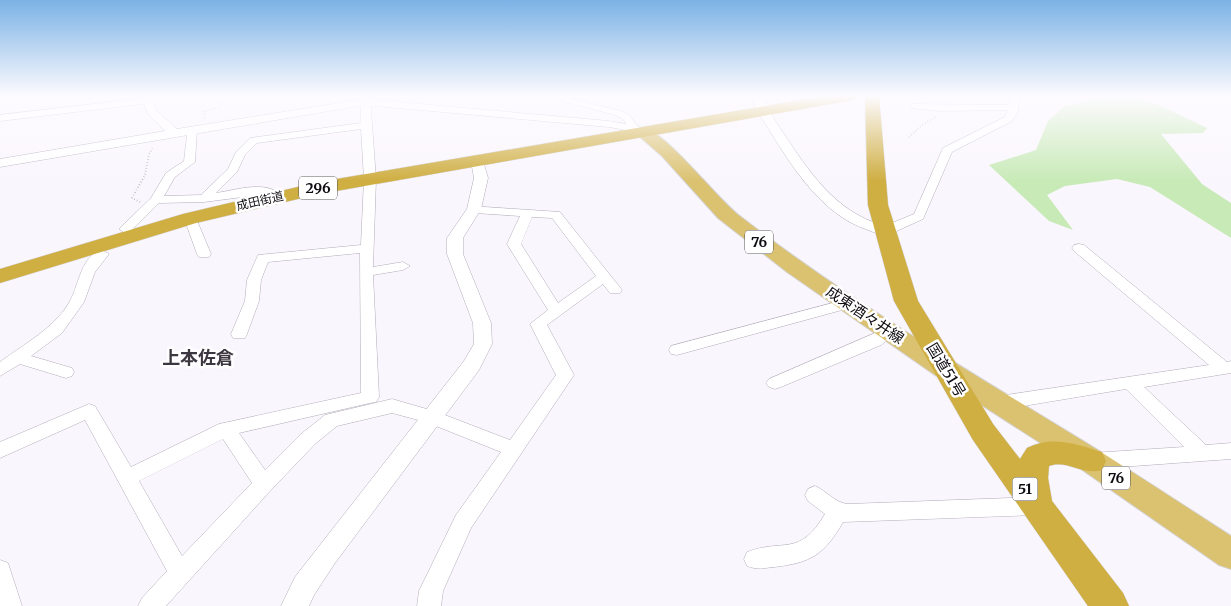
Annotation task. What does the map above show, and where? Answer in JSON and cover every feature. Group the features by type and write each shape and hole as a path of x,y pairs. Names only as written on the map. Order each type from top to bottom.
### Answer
{"highway":[{"name":"成田街道","path":"0,276 190,218 277,197 683,124"},
{"name":"国道51号","path":"874,124 878,205 906,301 944,369 983,432 1110,606"},
{"path":"1037,506 1032,474 1035,460 1042,453 1067,452 1091,461"}],"main road":[{"name":"成東酒々井線","path":"639,131 668,153 725,214 787,263 944,369 1091,461 1231,554"}],"street":[{"path":"163,124 167,129 174,132"},
{"path":"0,163 220,124"},
{"path":"581,124 639,131"},
{"path":"633,124 639,131"},
{"path":"772,124 780,138 823,192 847,215 885,231 919,216 947,150 998,124"},
{"path":"127,478 226,429 370,397 366,272 370,179 367,126 254,140 240,154 233,170 204,198"},
{"path":"126,229 153,203 170,175 190,162 192,129"},
{"path":"295,606 304,586 326,555 472,365 483,344 482,323 454,254 455,238 474,209 481,178 477,161"},
{"path":"153,203 268,190 277,197"},
{"path":"429,606 431,591 463,522 565,376 538,324 556,312 610,284 556,215 474,209"},
{"path":"528,213 514,244 556,312"},
{"path":"190,218 204,254"},
{"path":"239,334 252,301 254,280 263,258 367,248"},
{"path":"1079,248 1228,368"},
{"path":"0,370 20,358 56,329 77,302 88,271 102,254"},
{"path":"366,272 403,266"},
{"path":"678,350 848,304"},
{"path":"775,383 875,341 889,332"},
{"path":"20,358 66,372"},
{"path":"1000,403 1228,368"},
{"path":"1130,383 1202,453"},
{"path":"150,606 308,438 331,420 392,406 431,417 513,450"},
{"path":"0,450 89,411 180,573"},
{"path":"226,429 264,484"},
{"path":"1091,461 1231,451"},
{"path":"815,495 837,512 848,513 1037,506"},
{"path":"755,558 796,555 814,547 825,536 837,512"},
{"path":"0,570 10,606"}],"path":[{"path":"909,137 924,124"},
{"path":"153,203 132,198 145,175 149,154 160,135"}],"green space":[{"path":"1047,124 1199,124 1207,128 1203,133 1161,134 1202,184 1231,203 1231,238 1150,187 1117,179 1065,186 1047,195 1073,230 1049,221 989,165 1036,150"}],"district":[{"name":"上本佐倉","path":"198,358"}]}
